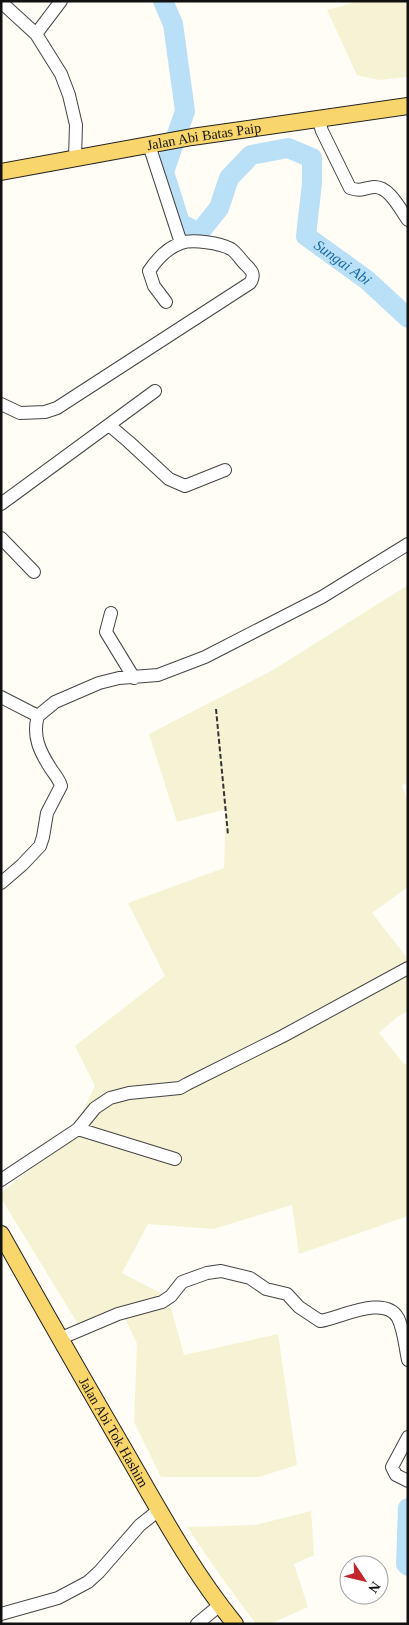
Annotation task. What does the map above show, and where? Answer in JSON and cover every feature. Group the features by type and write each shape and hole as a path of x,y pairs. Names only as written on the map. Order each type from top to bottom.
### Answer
{"main road":[{"name":"Jalan Abi Batas Paip","path":"1,172 154,144 408,106"},
{"name":"Jalan Abi Tok Hashim","path":"1,1234 59,1339 173,1536 235,1624"}],"street":[{"path":"36,34 61,1"},
{"path":"1,2 36,34 61,74 69,95 76,126 75,158"},
{"path":"318,118 322,131 350,188 358,191 379,187 386,190 408,220"},
{"path":"154,144 181,243"},
{"path":"1,404 20,413 45,412 57,408 250,283 254,278 253,272 230,249 196,241 181,243 170,248 158,258 149,271 154,286 166,302"},
{"path":"1,504 155,391"},
{"path":"109,425 170,479 186,486 225,470"},
{"path":"1,538 34,572"},
{"path":"1,883 40,846 47,812 61,786 60,780 42,752 36,738 35,726 38,716 55,702 99,683 118,678 134,678 165,673 228,646 322,597 408,544"},
{"path":"111,613 106,632 134,678"},
{"path":"1,697 38,716"},
{"path":"1,1180 78,1129 95,1108 110,1098 180,1088 283,1036 408,968"},
{"path":"78,1129 175,1159"},
{"path":"59,1339 118,1314 162,1302 171,1296 182,1282 207,1273 221,1271 250,1278 266,1289 287,1294 299,1307 320,1321 370,1307 388,1309 397,1316 402,1329 408,1360"},
{"path":"404,1479 396,1475 392,1467 408,1437"},
{"path":"1,1614 58,1598 82,1586 100,1572 140,1525 159,1510"},
{"path":"197,1624 220,1605"}],"path":[{"path":"216,709 228,835"}],"shaded area":[{"path":"360,1 408,1 408,77 379,80 357,75 327,10"},
{"path":"408,585 408,782 402,786 408,801 408,887 372,913 408,959 408,1011 397,1017 379,1033 404,1064 408,1063 408,1216 299,1254 292,1205 213,1229 148,1224 122,1273 168,1297 184,1355 278,1334 297,1465 259,1477 161,1477 134,1422 137,1344 120,1307 81,1329 1,1198 1,1193 70,1137 95,1086 75,1046 165,976 128,903 224,868 226,809 177,822 149,734 273,670"},
{"path":"311,1511 314,1555 294,1564 308,1607 270,1624 256,1624 187,1527 255,1525"}],"waterway":[{"name":"Sungai Abi","path":"163,1 173,24 185,111 164,172 180,223 199,233 219,208 229,178 251,155 288,148 312,158 312,183 306,236 367,280 408,318"},
{"name":"Sungai Abi","path":"408,1508 406,1564 408,1566"}]}
